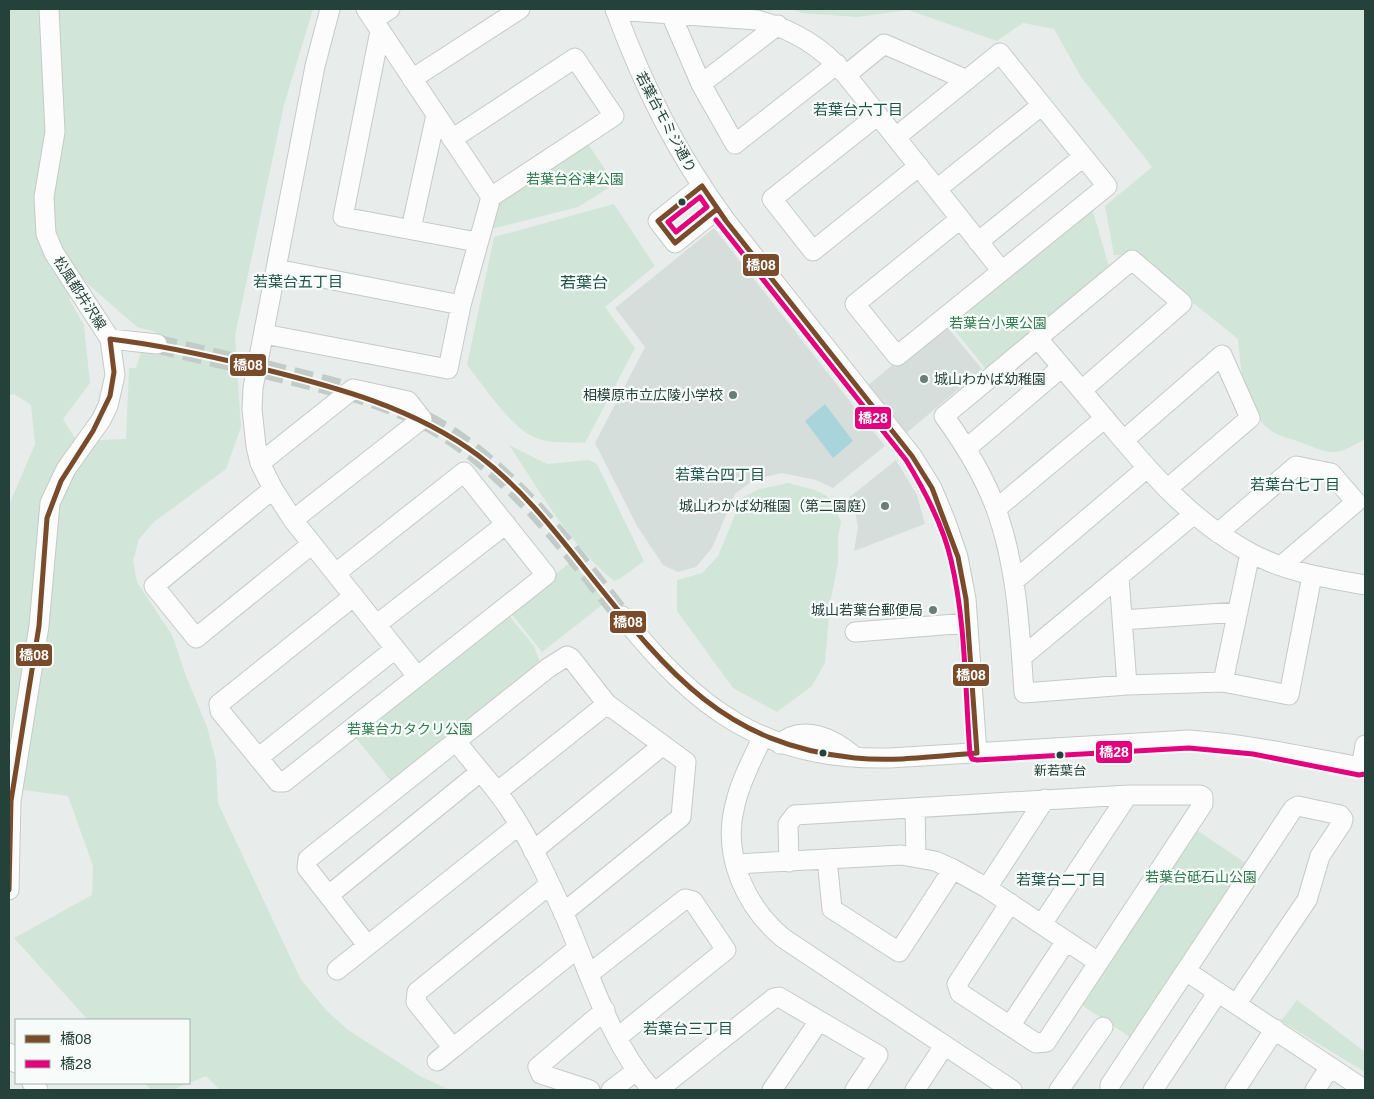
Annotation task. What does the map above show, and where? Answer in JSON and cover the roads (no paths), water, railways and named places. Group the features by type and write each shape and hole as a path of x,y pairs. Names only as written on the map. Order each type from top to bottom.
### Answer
{"street":[{"name":"松風都井沢線","path":"9,890 11,801 39,626 47,518 50,503 66,470 101,420 108,406 114,375 110,339 54,253 46,234 44,197 55,132 50,9"},
{"path":"330,9 315,66 253,388 252,409 256,446 260,463 273,490 293,520 417,676"},
{"path":"390,9 373,20 343,217 477,242"},
{"path":"412,79 520,9"},
{"path":"615,9 757,20 778,25 808,40 841,70 1001,270"},
{"name":"若葉台モミジ通り","path":"615,9 650,97 717,209 912,456 932,488 958,557 966,599 978,753"},
{"path":"670,12 701,84 735,144 841,70 884,44 967,80"},
{"path":"373,20 490,196"},
{"path":"701,84 778,25"},
{"path":"896,137 1000,53 1107,186 897,356 855,304 960,219"},
{"path":"264,334 448,369 461,305 490,196 614,116 575,58 452,139"},
{"path":"937,189 1042,105"},
{"path":"412,229 436,115"},
{"path":"878,115 772,199 807,243 813,250 919,166"},
{"path":"978,242 1084,157"},
{"path":"702,186 658,221 675,243 717,209"},
{"path":"1082,390 1182,303 1132,260 944,416 967,448 996,509 1014,580 1024,693 1127,685 1223,682 1289,695 1312,576"},
{"path":"276,269 461,305"},
{"path":"1037,338 1146,468 1193,515 1250,553 1281,566 1312,576 1365,585"},
{"path":"110,339 158,344"},
{"path":"1124,440 1222,355 1250,418 1167,489"},
{"path":"967,448 1062,367"},
{"path":"260,463 353,389 408,401 422,419 293,520"},
{"path":"996,509 1105,418"},
{"path":"1218,533 1296,466 1331,473 1356,502 1281,566"},
{"path":"1014,580 1146,468"},
{"path":"336,573 464,472 546,575 284,782 276,780 220,711 221,702 354,596"},
{"path":"273,490 154,586 196,638 312,544"},
{"path":"1022,657 1193,515"},
{"path":"376,625 506,524"},
{"path":"1223,682 1250,553"},
{"path":"1119,577 1127,685"},
{"path":"1122,620 1238,612"},
{"path":"622,616 658,660 688,689 728,718 762,738 780,744 791,735 814,735 836,743 857,758 978,753 1189,740 1230,743 1363,768 1365,745"},
{"path":"855,632 968,622"},
{"path":"258,758 395,649"},
{"path":"368,945 307,868 308,859 562,657 571,658 607,704 686,762 680,817 563,913"},
{"path":"497,792 607,704"},
{"path":"762,738 744,777 735,805 732,834 735,864 752,905 773,930 1012,1090"},
{"path":"456,741 497,792 519,825 563,913 618,1037 636,1071 652,1090"},
{"path":"533,851 663,745"},
{"path":"329,895 480,772"},
{"path":"789,862 788,824 791,818 795,816 1128,795 1200,795 1204,801 1046,1042 1036,1043 960,994 957,984 1010,903"},
{"path":"1042,924 1128,795"},
{"path":"987,888 1045,799"},
{"path":"1110,1090 1110,1085 1293,809 1298,806 1340,815 1343,819 1342,823 1320,856 1307,900 1237,1004"},
{"path":"915,808 916,857"},
{"path":"337,970 519,825"},
{"path":"735,864 886,855 916,857 953,869 987,888 1098,962"},
{"path":"827,859 832,909 899,952 953,869"},
{"path":"453,1048 416,1002 416,992 549,885"},
{"path":"590,974 685,899 693,901 726,950 618,1037"},
{"path":"1010,1026 1066,941"},
{"path":"437,1061 578,948"},
{"path":"1186,971 1365,1090"},
{"path":"1153,1090 1218,992"},
{"path":"658,1090 774,998 786,1000 878,1056 855,1090"},
{"path":"590,1090 541,1074 538,1067 605,1010"},
{"path":"772,1090 819,1021"},
{"path":"1059,1090 1102,1027"},
{"path":"1235,1090 1275,1029"},
{"path":"920,1089 944,1046"},
{"path":"1315,1090 1330,1067"},
{"path":"611,1090 636,1071"}],"water":[{"path":"825,404 853,441 833,458 805,421"}],"tunnel":[{"path":"157,344 345,390 410,413 431,423 476,454 522,496 563,542 622,616"}],"place":[{"name":"城山わかば幼稚園","path":"924,379"},
{"name":"相模原市立広陵小学校","path":"733,395"},
{"name":"城山わかば幼稚園（第二園庭）","path":"885,506"},
{"name":"城山若葉台郵便局","path":"933,610"},
{"name":"新若葉台","path":"1060,755"}],"district":[{"name":"若葉台六丁目","path":"858,110"},
{"name":"若葉台五丁目","path":"298,282"},
{"name":"若葉台","path":"584,282"},
{"name":"若葉台四丁目","path":"720,475"},
{"name":"若葉台七丁目","path":"1295,485"},
{"name":"若葉台二丁目","path":"1061,880"},
{"name":"若葉台三丁目","path":"688,1029"}],"park label":[{"name":"若葉台谷津公園","path":"575,179"},
{"name":"若葉台小栗公園","path":"998,323"},
{"name":"若葉台カタクリ公園","path":"410,729"},
{"name":"若葉台砥石山公園","path":"1201,877"}]}
